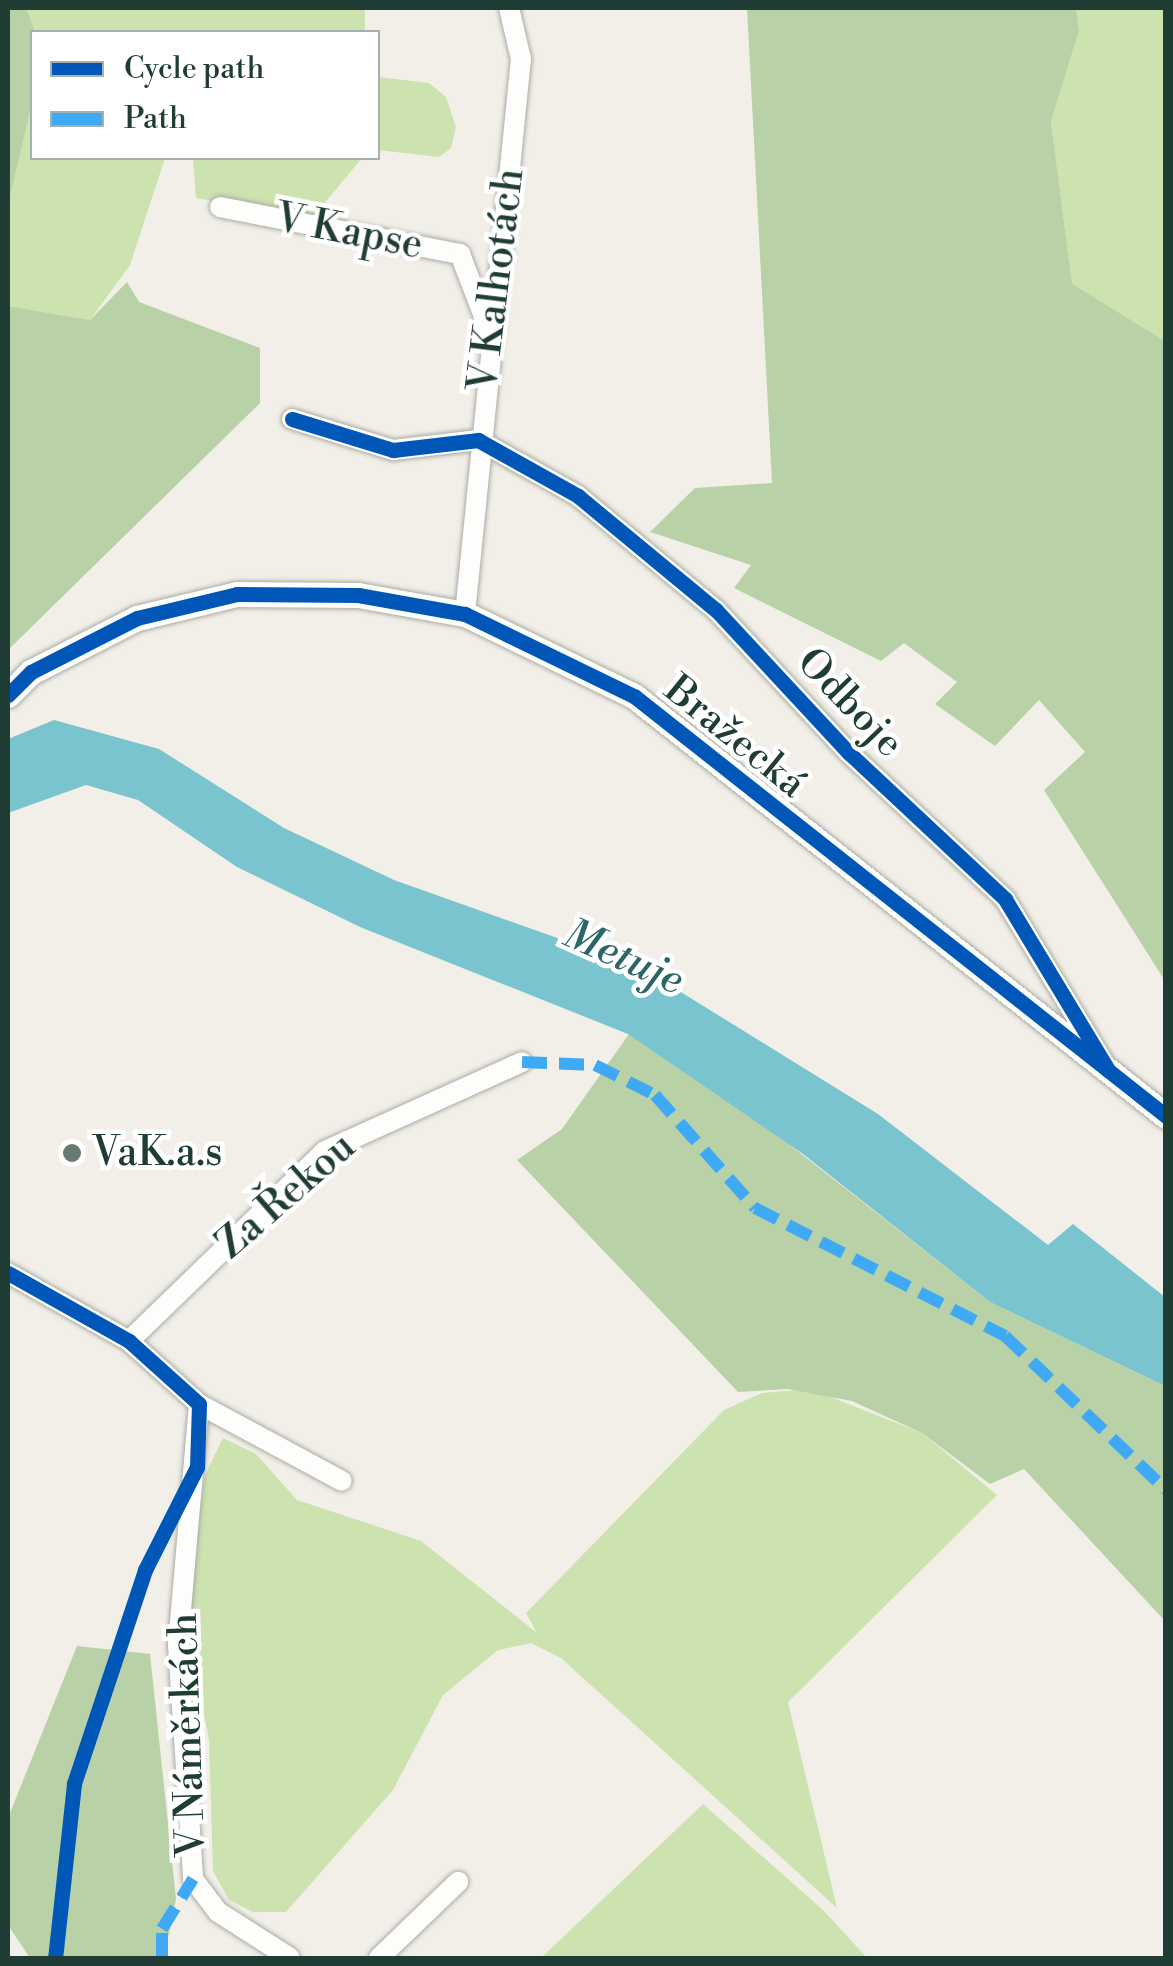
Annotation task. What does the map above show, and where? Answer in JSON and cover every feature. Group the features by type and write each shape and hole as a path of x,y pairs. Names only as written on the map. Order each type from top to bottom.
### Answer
{"street":[{"name":"V Kalhotách","path":"464,614 488,327 503,282 521,59 508,8"},
{"name":"V Kapse","path":"220,207 460,254 488,327"},
{"path":"292,419 393,450 478,440"},
{"name":"Odboje","path":"478,440 578,496 716,610 849,753 1006,899 1110,1075"},
{"name":"Bražecká","path":"8,695 31,672 137,618 237,594 358,594 464,614 634,696 1039,1022"},
{"name":"Odboje","path":"1039,1022 1166,1116"},
{"name":"Za Řekou","path":"129,1341 325,1151 522,1062"},
{"path":"8,1273 129,1341 199,1404 342,1481"},
{"name":"V Náměrkách","path":"199,1404 178,1644 193,1880 218,1912 290,1958"},
{"path":"379,1958 458,1882"}],"green space":[{"path":"8,8 26,8 34,30 30,30 30,112 8,206"},
{"path":"26,8 365,8 365,30 30,30 26,34"},
{"path":"747,8 1076,8 1079,31 1051,121 1072,284 1165,341 1165,981 1044,790 1085,752 1039,700 995,746 935,704 957,682 904,643 881,661 734,588 751,565 650,532 695,488 772,483"},
{"path":"1076,8 1165,8 1165,341 1072,285 1051,121 1079,31"},
{"path":"380,77 429,83 446,97 456,127 451,148 439,157 380,150"},
{"path":"30,112 30,160 164,160 130,265 90,320 8,306 8,206"},
{"path":"193,160 360,160 312,218 196,198"},
{"path":"127,282 139,302 260,348 260,403 8,650 8,306 90,320"},
{"path":"629,1034 790,1145 990,1302 1165,1386 1165,1621 1024,1469 990,1484 922,1433 852,1401 788,1389 738,1392 517,1160 562,1129"},
{"path":"810,1389 922,1433 997,1495 788,1702 837,1908 561,1658 531,1643 498,1650 443,1695 393,1790 286,1912 253,1912 229,1900 213,1871 209,1740 185,1620 205,1475 223,1438 256,1454 297,1500 421,1541 537,1633 526,1613 724,1410 762,1393"},
{"path":"77,1646 150,1654 176,1899 164,1958 30,1958 8,1925 8,1818"},
{"path":"703,1804 823,1910 867,1958 541,1958"}],"water":[{"path":"54,720 159,749 284,828 394,880 642,968 878,1114 1048,1245 1073,1224 1165,1297 1165,1386 990,1302 803,1154 628,1034 360,927 237,867 138,800 86,785 8,813 8,739"}],"marked path":[{"path":"522,1062 595,1065 655,1095 755,1208 1005,1336 1166,1490"},
{"path":"162,1958 162,1929 193,1879"}],"cycle path":[{"path":"292,419 393,450 478,440 578,496 716,610 849,753 1005,899 1108,1070"},
{"path":"8,695 31,672 137,618 237,594 358,595 465,614 634,696 1166,1116"},
{"path":"8,1273 129,1341 199,1404 197,1467 145,1570 74,1784 55,1958"}],"place":[{"name":"VaK.a.s","path":"72,1153"}],"water label":[{"name":"Metuje","path":"623,958"}]}
